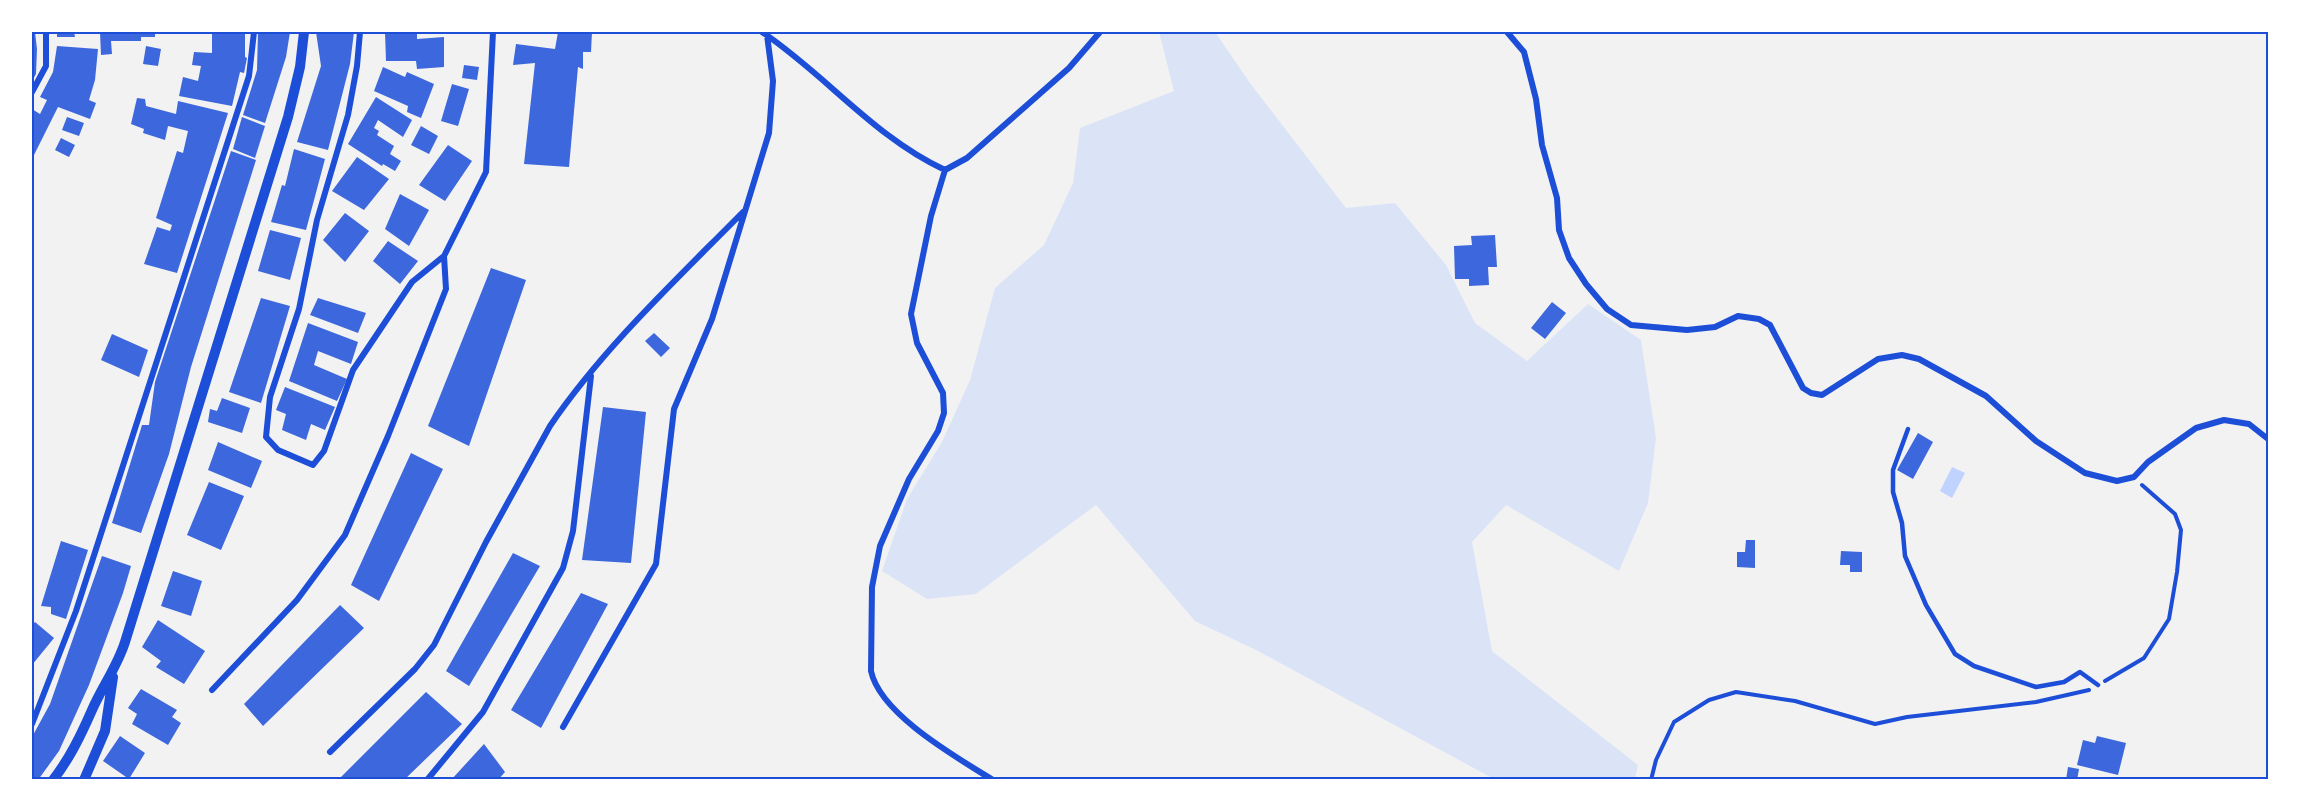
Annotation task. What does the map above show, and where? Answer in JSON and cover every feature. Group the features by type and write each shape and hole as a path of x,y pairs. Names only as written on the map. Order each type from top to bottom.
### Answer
{"street":[{"path":"32,92 46,66 46,32"},
{"path":"32,724 76,611 249,76 254,32"},
{"path":"53,780 84,731 92,709 113,672 125,642 285,126 297,82 304,32"},
{"path":"360,32 357,66 348,115 318,220 299,309 270,397 266,437 278,450 313,465 324,450 352,370 412,282 444,256 486,172 494,32"},
{"path":"993,780 919,729 894,708 874,683 870,664 873,579 880,546 909,479 938,431 944,413 943,393 917,343 911,314 931,216 945,170 967,158 1069,68 1100,32"},
{"path":"1507,32 1524,52 1536,99 1542,145 1557,198 1559,230 1569,258 1607,309 1631,325 1687,330 1715,327 1738,316 1759,319 1770,326 1803,388 1811,393 1822,395 1878,359 1902,355 1919,359 1986,396 2036,441 2085,473 2117,481 2134,477 2148,462 2196,428 2224,420 2250,424 2264,433 2268,439"},
{"path":"765,33 895,142 945,170"},
{"path":"563,727 656,564 674,409 712,320 744,212 763,159 771,118 773,81 765,33"},
{"path":"330,752 405,679 434,645 482,550 550,426 627,332 744,212"},
{"path":"212,690 297,600 345,535 400,408 446,289 444,256"},
{"path":"427,780 483,712 563,568 573,531 591,375"},
{"path":"84,780 105,731 113,672"}],"lane":[{"path":"1908,429 1893,470 1893,492 1902,523 1905,556 1926,605 1955,654 1974,666 2036,687 2064,682 2080,672 2098,685"}],"shaded area":[{"path":"1159,32 1215,32 1250,83 1346,208 1395,203 1446,265 1475,323 1527,361 1588,304 1641,340 1656,438 1648,503 1619,571 1506,505 1472,542 1492,651 1638,765 1635,779 1494,779 1256,650 1195,621 1096,505 976,594 927,599 882,571 907,499 942,442 970,380 995,288 1044,245 1073,183 1080,128 1174,91"}],"water":[{"path":"1952,467 1965,473 1952,498 1940,491"}],"building":[{"path":"32,32 35,32 37,49 36,74 32,81"},
{"path":"57,32 74,32 75,37 57,37"},
{"path":"100,32 155,32 155,37 141,37 141,41 111,41 112,54 101,55"},
{"path":"212,32 245,32 245,57 247,58 244,73 240,72 232,106 179,96 183,77 198,81 201,66 192,65 194,52 212,53"},
{"path":"258,32 290,32 286,57 265,123 243,115 257,70"},
{"path":"316,32 354,32 350,64 328,150 297,142 321,66"},
{"path":"385,32 417,32 417,39 444,37 444,67 417,69 416,61 386,61"},
{"path":"558,32 592,32 591,52 583,52 583,69 578,67 569,167 524,164 535,63 513,65 516,44 555,49"},
{"path":"57,46 98,49 95,80 89,100 96,103 90,119 58,107 32,159 32,109 40,114 47,100 40,97 53,72"},
{"path":"146,46 161,49 158,66 143,64"},
{"path":"464,65 479,67 477,80 462,78"},
{"path":"383,67 405,77 407,72 434,84 421,118 407,112 408,106 374,91"},
{"path":"452,84 469,89 458,126 441,121"},
{"path":"376,97 412,120 403,137 378,120 374,128 379,131 377,135 394,146 390,154 401,161 395,171 383,164 382,166 348,144"},
{"path":"137,98 145,99 146,106 176,114 178,101 228,113 177,273 144,264 157,227 170,231 172,225 156,218 177,151 183,153 188,131 168,126 165,140 143,133 144,129 131,124"},
{"path":"67,117 84,123 79,136 62,130"},
{"path":"242,117 265,126 255,158 233,149"},
{"path":"421,126 438,136 429,154 411,145"},
{"path":"61,138 75,145 69,157 55,150"},
{"path":"448,145 472,161 445,201 419,185"},
{"path":"294,149 325,159 306,230 271,222 282,185 285,186"},
{"path":"231,151 256,160 191,367 169,454 141,533 112,523 142,425 149,425 155,382"},
{"path":"357,157 389,179 364,210 332,191"},
{"path":"400,194 429,210 409,246 385,229"},
{"path":"345,213 369,231 345,262 323,240"},
{"path":"270,230 301,238 290,280 258,271"},
{"path":"1495,235 1497,267 1488,267 1489,285 1469,286 1469,279 1455,279 1454,246 1472,245 1471,236"},
{"path":"388,241 418,261 400,284 373,261"},
{"path":"491,268 526,280 469,446 428,426"},
{"path":"261,298 290,306 261,403 229,392"},
{"path":"318,298 366,313 358,333 310,315"},
{"path":"1552,302 1566,313 1545,339 1531,328"},
{"path":"308,323 358,342 351,364 318,351 314,365 347,379 337,401 289,381"},
{"path":"654,333 670,348 661,357 645,341"},
{"path":"112,334 148,350 139,377 101,360"},
{"path":"285,387 335,407 325,430 311,424 306,440 282,430 286,414 276,410"},
{"path":"222,398 250,408 242,433 208,422 210,409 217,411"},
{"path":"603,407 646,412 631,563 582,560"},
{"path":"1918,433 1933,442 1913,479 1897,470"},
{"path":"218,442 262,461 251,488 208,470"},
{"path":"411,453 443,469 379,601 351,585"},
{"path":"209,482 244,496 221,550 187,535"},
{"path":"1746,540 1755,540 1755,568 1737,567 1737,552 1745,552"},
{"path":"61,541 88,550 66,619 51,614 51,607 41,606"},
{"path":"1841,551 1862,552 1862,572 1850,572 1850,565 1840,565"},
{"path":"513,553 540,566 469,686 446,671"},
{"path":"102,556 131,566 123,593 89,685 59,751 38,780 32,780 32,737 50,704"},
{"path":"173,571 202,581 191,616 161,606"},
{"path":"581,593 608,604 541,728 511,710"},
{"path":"340,605 364,628 263,726 244,704"},
{"path":"158,620 205,651 184,684 156,667 161,661 142,647"},
{"path":"35,622 54,638 32,665 32,625"},
{"path":"141,689 177,710 172,717 181,723 168,745 132,724 137,714 128,708"},
{"path":"426,692 462,724 404,780 338,780"},
{"path":"120,736 145,753 129,779 103,761"},
{"path":"2097,736 2126,743 2118,775 2077,765 2083,740 2095,743"},
{"path":"484,744 505,772 498,780 451,780"},
{"path":"2068,767 2079,769 2077,780 2066,780"}]}
